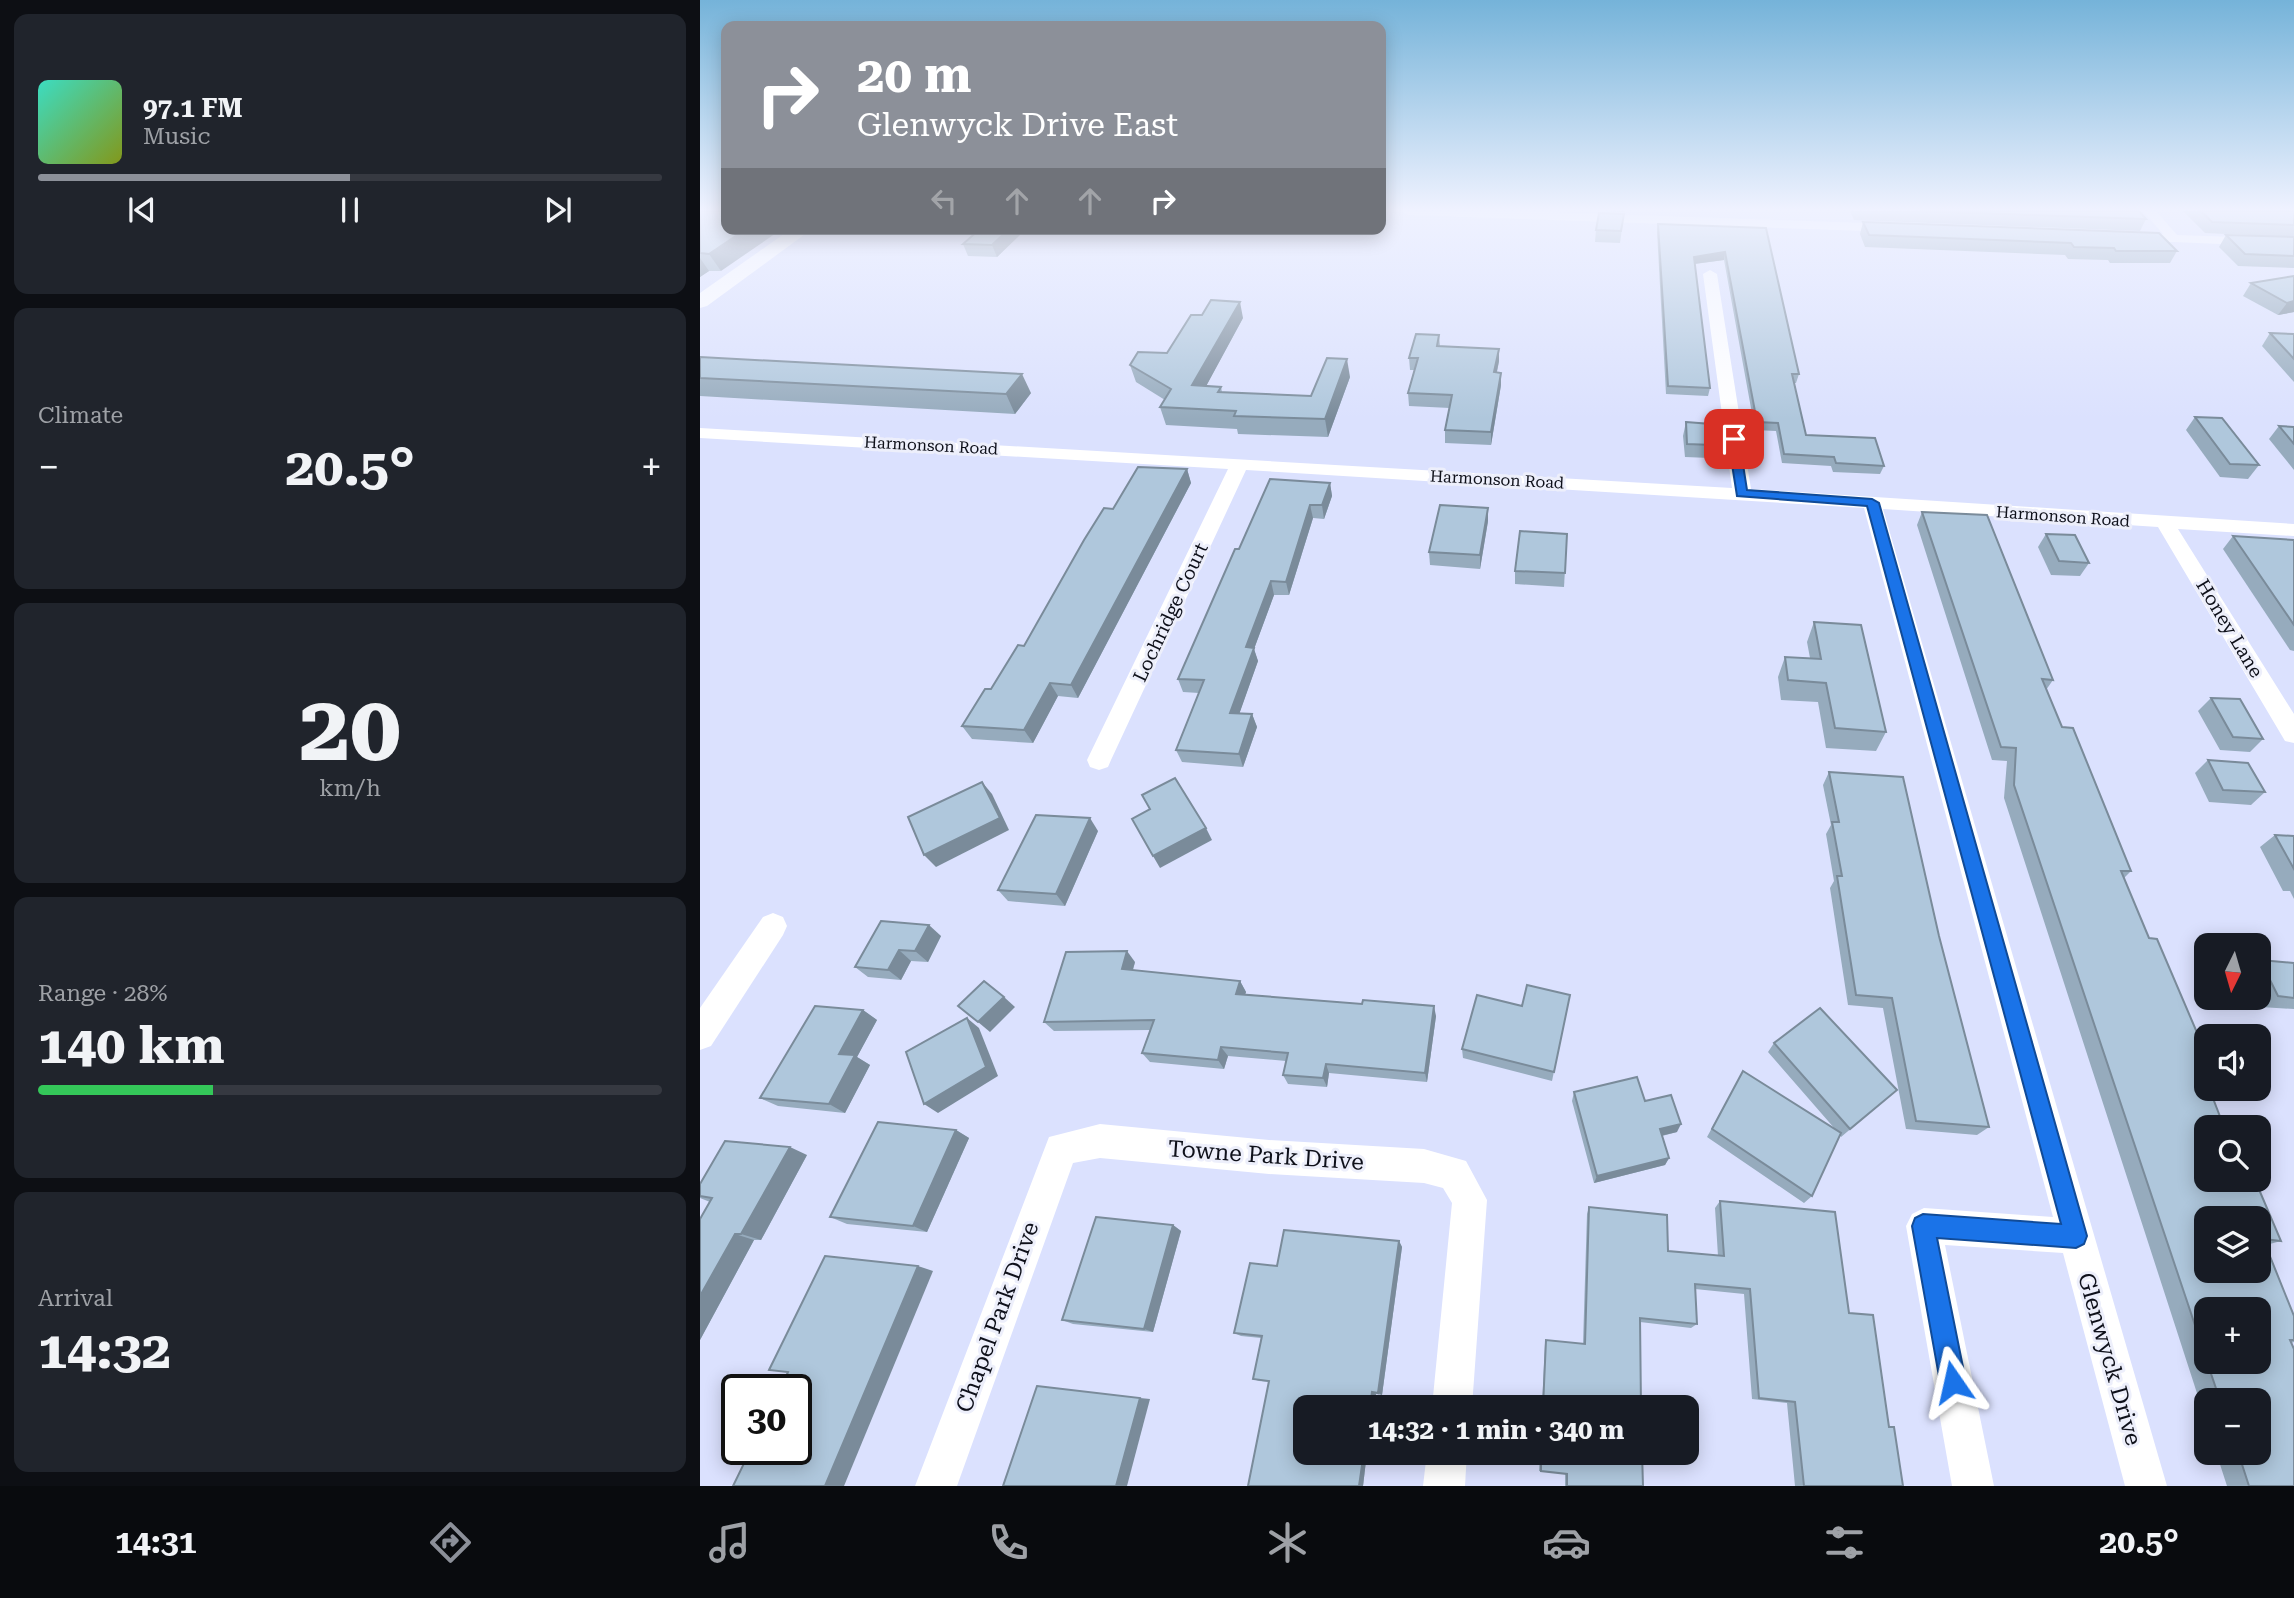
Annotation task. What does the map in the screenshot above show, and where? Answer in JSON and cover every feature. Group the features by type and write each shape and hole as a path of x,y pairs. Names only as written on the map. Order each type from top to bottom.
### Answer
{"main road":[{"path":"700,302 731,280"}],"street":[{"path":"1711,280 1742,494"},
{"name":"Harmonson Road","path":"700,433 1742,494 2294,530"},
{"name":"Lochridge Court","path":"1099,760 1240,464"},
{"name":"Glenwyck Drive","path":"1872,503 2146,1486"},
{"name":"Honey Lane","path":"2165,523 2294,734"},
{"path":"700,1035 773,926"},
{"name":"Towne Park Drive","path":"1060,1149 1100,1141 1269,1157 1424,1166 1454,1173 1470,1200 1468,1249 1453,1395"},
{"name":"Chapel Park Drive","path":"936,1486 1060,1149"},
{"path":"1973,1486 1923,1226 2076,1236"},
{"path":"1444,1486 1446,1465"}],"building":[{"path":"1661,280 1697,280 1710,388 1668,386"},
{"path":"1730,280 1778,280 1799,374 1792,374 1806,435 1875,438 1884,466 1836,463 1834,457 1784,454 1778,423 1757,422"},
{"path":"2294,280 2294,301 2287,303 2251,283"},
{"path":"1211,300 1240,302 1192,385 1221,387 1218,392 1311,396 1327,358 1347,359 1325,419 1234,416 1236,411 1160,407 1171,389 1130,365 1138,352 1167,353 1191,315 1202,315"},
{"path":"2270,333 2294,334 2294,359"},
{"path":"1416,334 1439,335 1437,346 1499,349 1494,372 1501,373 1491,432 1445,430 1452,395 1408,393 1418,358 1409,358"},
{"path":"700,357 1022,374 1006,394 700,378"},
{"path":"2195,417 2222,418 2259,465 2230,464"},
{"path":"1686,422 1711,424 1713,445 1687,444"},
{"path":"2279,426 2294,427 2294,444"},
{"path":"1138,467 1187,469 1071,685 1050,683 1024,730 962,726 985,689 991,689 1018,645 1024,646 1104,508 1113,509"},
{"path":"1270,479 1330,483 1322,505 1310,505 1286,582 1271,581 1246,647 1254,648 1230,713 1252,714 1239,754 1176,750 1204,680 1178,679 1235,549 1239,549"},
{"path":"1440,505 1488,508 1480,555 1429,552"},
{"path":"1922,512 1987,515 2053,680 2042,679 2062,727 2073,728 2131,871 2121,871 2149,938 2157,939 2194,1026 2194,1101 2214,1101 2219,1115 2194,1115 2194,1192 2260,1192 2266,1206 2194,1206 2194,1283 2271,1283 2271,1259 2294,1316 2294,1340 2290,1340 2294,1349 2294,1486 2249,1486 2242,1465 2271,1465 2271,1388 2216,1388 2211,1374 2271,1374 2271,1297 2194,1297 2194,1322 2014,785 2016,748 2001,747"},
{"path":"1520,531 1567,534 1565,573 1515,571"},
{"path":"2046,534 2075,535 2089,563 2059,561"},
{"path":"2233,536 2294,540 2294,625"},
{"path":"1814,622 1861,625 1886,732 1835,728 1826,683 1788,680 1785,657 1821,659"},
{"path":"2211,698 2240,699 2263,739 2233,737"},
{"path":"2208,760 2248,763 2265,792 2223,790"},
{"path":"1829,772 1903,777 1939,936 1989,1127 1916,1121 1892,998 1856,995 1837,876 1842,876 1832,822 1839,822"},
{"path":"1175,778 1206,828 1153,856 1132,819 1150,809 1142,795"},
{"path":"982,782 1000,818 924,855 908,817"},
{"path":"1036,815 1090,818 1056,894 998,890"},
{"path":"2275,835 2294,836 2294,869"},
{"path":"881,921 929,925 915,951 899,950 888,970 855,967"},
{"path":"1127,951 1122,969 1240,981 1236,994 1362,1004 1363,1000 1434,1006 1425,1073 1326,1064 1323,1078 1283,1075 1288,1053 1221,1047 1218,1060 1142,1053 1154,1020 1044,1022 1066,952"},
{"path":"2272,961 2294,963 2294,998 2278,996 2272,984"},
{"path":"984,981 1004,997 978,1022 958,1006"},
{"path":"1527,985 1570,995 1554,1072 1462,1049 1477,995 1522,1006"},
{"path":"815,1006 863,1010 839,1054 855,1055 829,1104 760,1098"},
{"path":"1820,1008 1897,1090 1850,1129 1774,1043"},
{"path":"967,1018 986,1067 924,1104 906,1052"},
{"path":"1743,1071 1841,1133 1812,1196 1712,1129"},
{"path":"1637,1077 1645,1101 1671,1095 1681,1124 1660,1129 1669,1158 1597,1176 1574,1092"},
{"path":"878,1122 956,1130 913,1226 830,1217"},
{"path":"725,1141 790,1147 741,1234 735,1234 700,1296 700,1219 712,1198 700,1196 700,1184"},
{"path":"1720,1201 1835,1212 1849,1313 1873,1315 1889,1427 1894,1427 1903,1486 1804,1486 1795,1402 1759,1398 1750,1289 1695,1284 1697,1324 1640,1318 1641,1395 1544,1395 1546,1340 1585,1344 1589,1207 1667,1215 1668,1251 1724,1256"},
{"path":"1096,1217 1173,1225 1144,1329 1062,1320"},
{"path":"2271,1218 2281,1241 2271,1240"},
{"path":"1284,1230 1399,1241 1378,1393 1293,1395 1293,1465 1362,1465 1359,1486 1248,1486 1269,1381 1253,1379 1262,1336 1234,1333 1250,1263 1277,1266"},
{"path":"825,1256 918,1266 825,1486 733,1486 743,1465 812,1465 812,1374 787,1374 788,1372 769,1370"},
{"path":"1037,1386 1140,1398 1116,1486 1003,1486"},
{"path":"1541,1465 1642,1465 1643,1486 1567,1486 1567,1474 1541,1471"}],"route":[{"path":"1734,439 1742,494 1872,503 2076,1236 1923,1226 1953,1382"}]}
